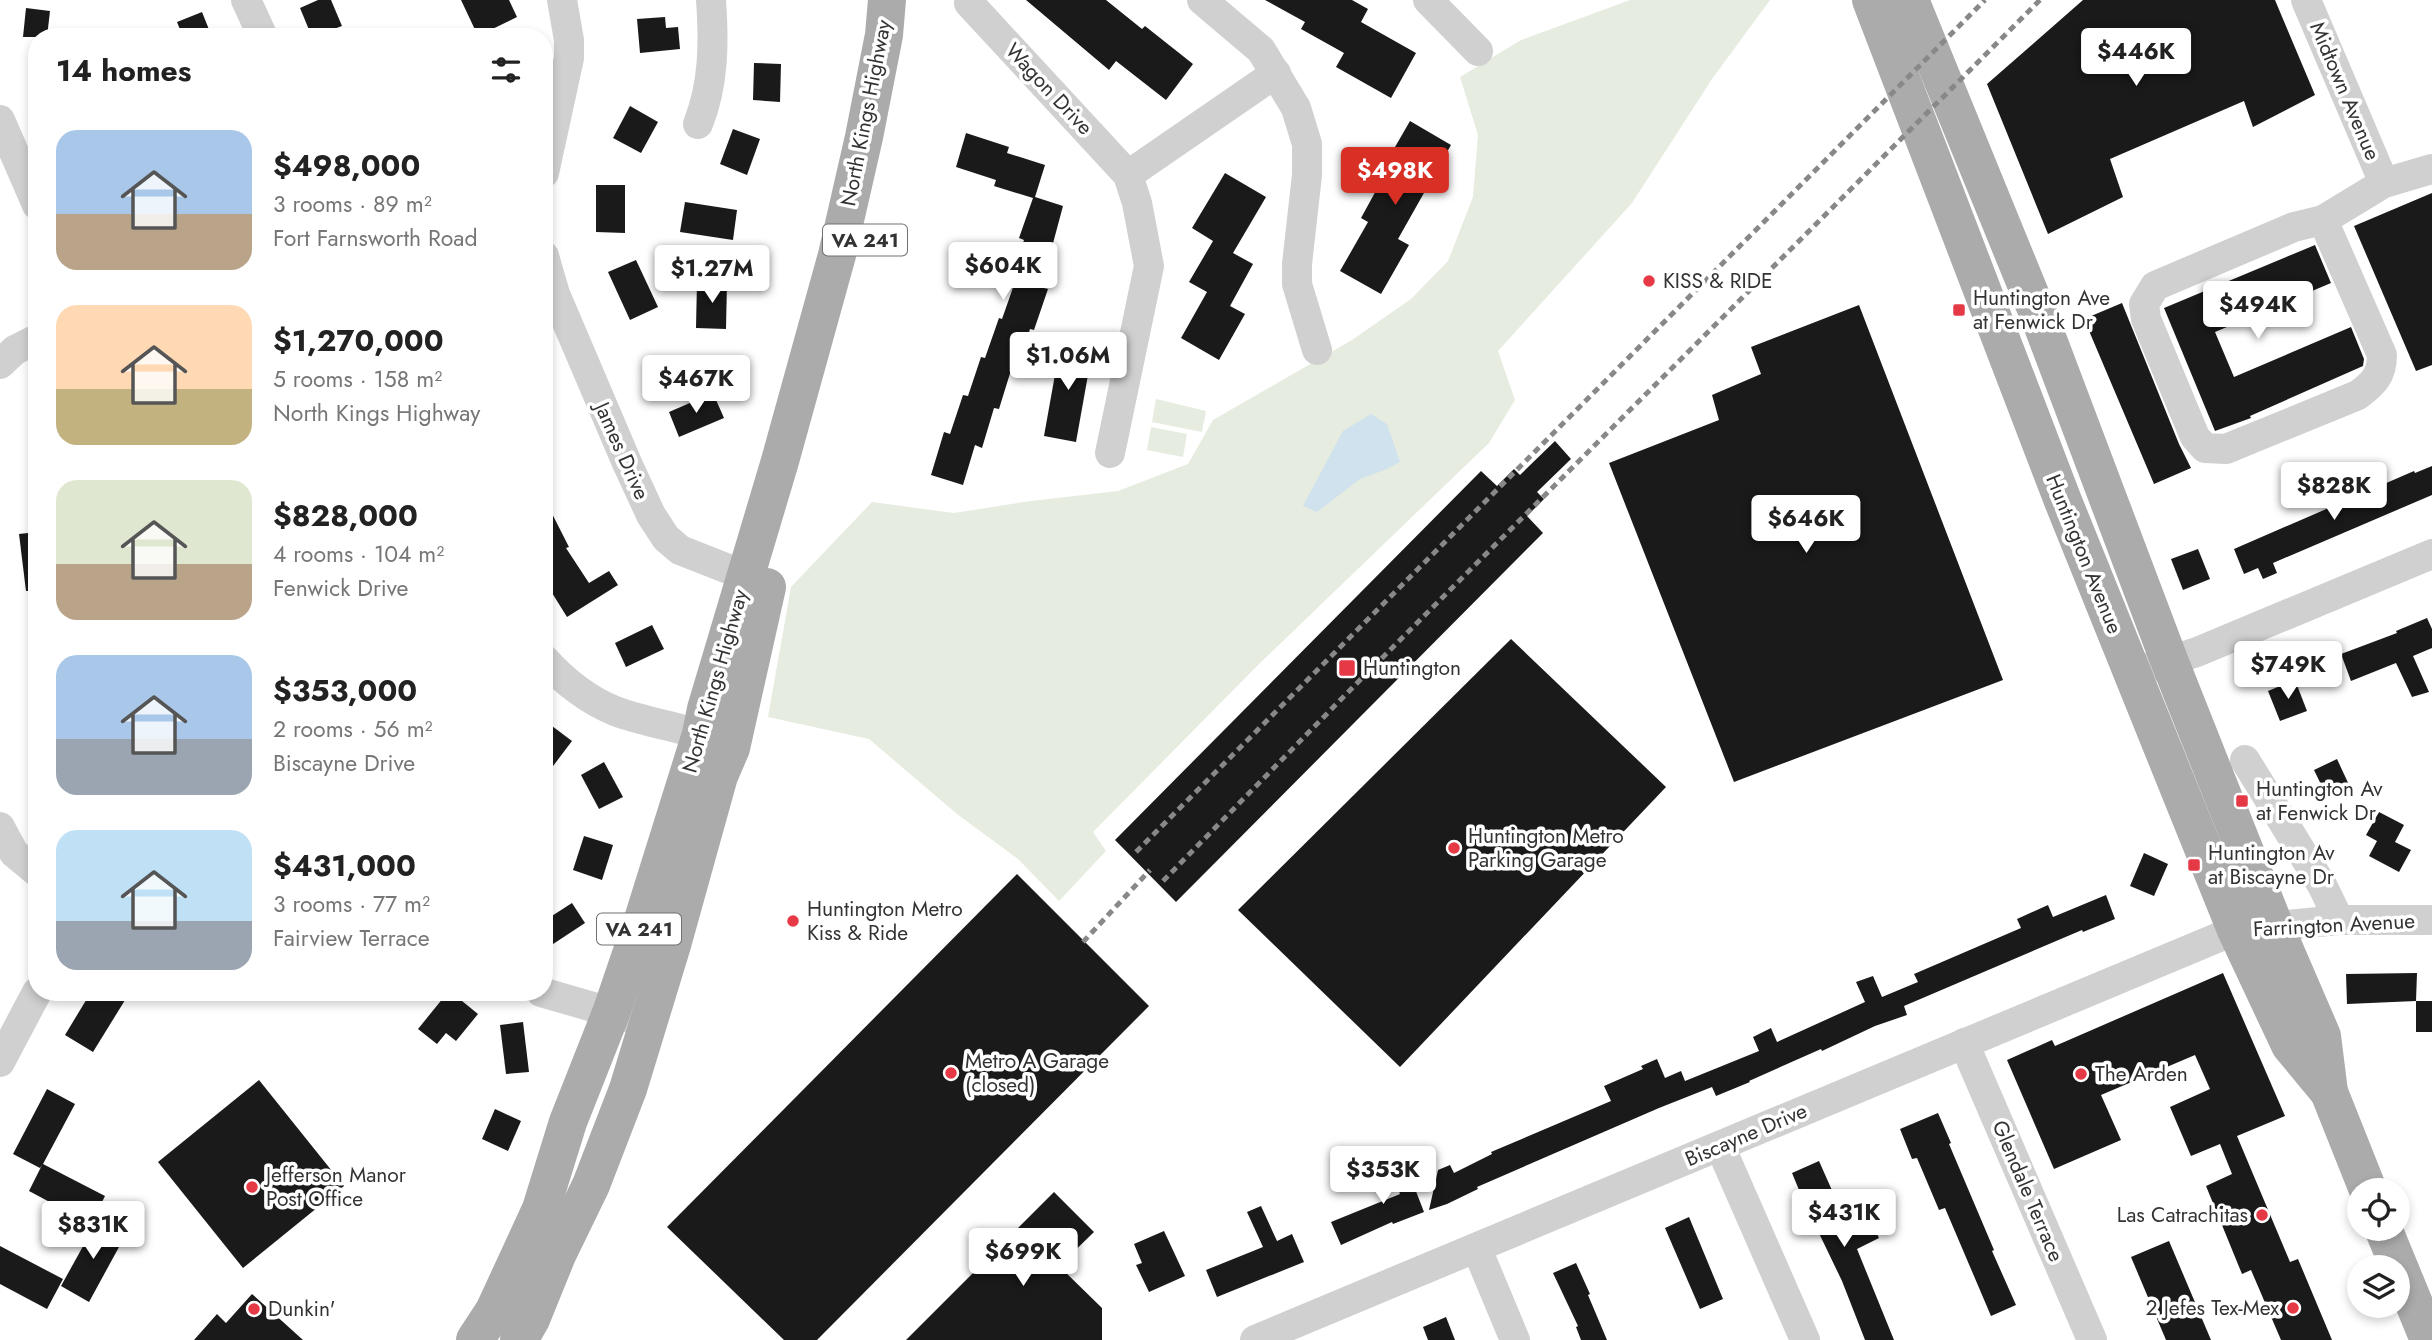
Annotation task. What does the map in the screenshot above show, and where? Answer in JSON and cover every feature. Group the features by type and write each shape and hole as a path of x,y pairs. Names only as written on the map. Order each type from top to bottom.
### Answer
{"main road":[{"name":"North Kings Highway","path":"756,580 784,449 837,255 864,137 884,34 887,0"},
{"name":"North Kings Highway","path":"519,1340 591,1185 649,1023 719,776 716,741 706,709 802,470 859,264 886,146 912,0"},
{"name":"Huntington Avenue","path":"1871,0 2063,501 2236,930 2290,1045 2329,1092"},
{"name":"Huntington Avenue","path":"1910,0 2039,316 2169,660 2275,927 2322,1036 2329,1092 2363,1178"},
{"name":"North Kings Highway","path":"475,1340 494,1311 541,1209 568,1122 716,741"},
{"path":"2388,1241 2429,1340"}],"street":[{"path":"246,0 259,28"},
{"path":"553,132 569,58 569,40 562,0"},
{"path":"698,124 704,109 712,68 714,42 711,0"},
{"path":"1202,0 1261,50 1296,108 1307,144 1307,175 1297,284 1317,350"},
{"path":"1428,0 1478,51"},
{"name":"Midtown Avenue","path":"2306,0 2384,183"},
{"name":"Wagon Drive","path":"969,3 1128,175 1137,203 1149,266 1110,453"},
{"path":"1128,175 1276,73"},
{"path":"0,120 28,184"},
{"path":"2323,220 2382,355 2382,370 2372,384 2358,395 2226,449 2205,448 2195,438 2146,319 2144,304 2155,286 2294,227 2323,220 2384,183 2432,169"},
{"name":"James Drive","path":"553,287 650,515 666,538 680,550 756,580"},
{"path":"0,363 28,344"},
{"path":"2132,673 2197,652 2432,554"},
{"path":"553,668 570,684 615,711 716,741"},
{"path":"2245,760 2322,885 2339,920"},
{"path":"0,827 15,853 28,865"},
{"name":"Farrington Avenue","path":"2236,930 2339,920 2432,920"},
{"name":"Biscayne Drive","path":"1255,1340 2236,930"},
{"path":"553,996 649,1023"},
{"path":"0,1062 32,1001"},
{"name":"Glendale Terrace","path":"1964,1043 2092,1340"},
{"path":"1720,1146 1805,1340"},
{"path":"1476,1249 1515,1340"}],"shaded area":[{"path":"1630,0 1770,0 1712,79 1632,203 1498,351 1515,400 1489,443 1260,663 1093,832 1106,851 1059,901 1018,859 957,814 869,739 768,717 791,587 872,502 954,513 1118,491 1188,464 1213,420 1352,340 1411,299 1448,261 1473,197 1478,135 1460,77 1521,40"},
{"path":"1156,399 1206,411 1202,432 1152,422"},
{"path":"1151,427 1187,434 1183,457 1147,450"}],"water":[{"path":"1371,414 1387,424 1400,462 1360,479 1317,512 1303,506 1343,431"}],"building":[{"path":"318,0 331,0 342,26 308,28 300,8"},
{"path":"461,0 509,0 517,17 494,28 474,28"},
{"path":"1026,0 1106,0 1142,29 1145,26 1193,64 1166,100 1116,61 1109,70"},
{"path":"1265,0 1352,0 1368,9 1361,22 1416,53 1391,98 1336,67 1344,53 1301,29 1305,22"},
{"path":"2083,0 2275,0 2315,95 2253,127 2244,101 2110,159 2123,197 2048,234 1987,84"},
{"path":"26,8 50,11 48,28 28,28 28,37 23,37"},
{"path":"202,12 208,28 179,28 177,22"},
{"path":"665,17 666,28 678,27 680,49 640,53 637,19"},
{"path":"754,63 781,64 780,102 753,100"},
{"path":"630,106 658,122 641,153 613,138"},
{"path":"1410,121 1451,145 1398,239 1409,245 1381,294 1340,271 1368,222 1361,218 1384,176 1380,173"},
{"path":"733,129 760,139 747,175 720,164"},
{"path":"966,133 1009,147 1007,153 1045,165 1035,197 1063,206 1052,247 1057,249 1044,288 1048,289 1034,330 1030,329 1018,369 1012,367 999,409 994,408 982,448 975,445 963,485 931,475 944,432 950,434 963,395 968,396 981,357 985,358 999,318 1002,319 1015,282 1010,281 1024,240 1019,238 1033,198 994,186 996,180 956,167"},
{"path":"1225,173 1266,197 1233,253 1253,264 1230,306 1245,314 1219,360 1181,338 1207,292 1189,282 1213,241 1192,228"},
{"path":"596,185 625,185 625,233 596,232"},
{"path":"2432,193 2432,365 2416,371 2354,226"},
{"path":"685,202 737,210 733,240 680,232"},
{"path":"2315,245 2331,283 2215,332 2234,377 2351,327 2364,359 2363,366 2250,416 2251,418 2215,431 2164,308"},
{"path":"636,260 658,307 630,320 608,272"},
{"path":"697,281 727,282 726,329 696,328"},
{"path":"2122,303 2191,468 2154,484 2084,319"},
{"path":"1859,305 2003,680 1734,782 1609,463 1719,420 1712,395 1761,374 1751,347"},
{"path":"1061,341 1093,347 1076,442 1044,436"},
{"path":"713,393 724,418 679,437 669,412"},
{"path":"1555,441 1571,459 1537,492 1544,499 1527,516 1543,533 1176,902 1115,840 1481,471 1497,486 1514,469 1520,475"},
{"path":"2432,466 2432,495 2273,563 2277,573 2263,579 2258,568 2244,574 2234,549 2414,471 2415,473"},
{"path":"553,516 569,547 566,548 589,583 609,571 618,585 567,617 553,594"},
{"path":"28,533 28,591 26,591 19,534"},
{"path":"2198,549 2210,579 2183,590 2171,559"},
{"path":"2427,618 2432,629 2432,648 2413,656 2429,692 2412,697 2396,663 2351,681 2341,654 2397,633 2396,631"},
{"path":"652,625 664,649 626,667 615,643"},
{"name":"Huntington Metro Parking Garage","path":"1511,639 1666,787 1400,1067 1238,910"},
{"path":"2295,680 2307,711 2280,721 2268,691"},
{"path":"553,727 572,741 553,766"},
{"path":"2337,759 2350,787 2327,797 2314,770"},
{"path":"604,762 623,797 599,809 581,775"},
{"path":"2379,812 2404,825 2395,842 2411,850 2399,872 2369,856 2377,841 2366,835"},
{"path":"584,836 613,845 602,880 573,870"},
{"path":"2144,853 2168,864 2154,896 2130,886"},
{"name":"Metro A Garage (closed)","path":"1017,874 1149,1006 817,1340 784,1340 667,1227"},
{"path":"2106,895 2115,919 2083,932 2082,930 1904,1006 1907,1015 1875,1026 1822,1051 1821,1049 1750,1082 1716,1096 1712,1087 1659,1108 1429,1210 1438,1170 1450,1165 1454,1173 1492,1154 1491,1152 1611,1101 1604,1086 1643,1069 1641,1066 1657,1059 1665,1078 1681,1071 1685,1081 1759,1051 1753,1037 1771,1028 1777,1042 1865,1002 1856,982 1873,976 1882,997 1918,982 1914,974 2021,928 2017,919 2048,905 2053,917"},
{"path":"572,903 585,923 553,944 553,915"},
{"name":"The Arden","path":"2223,973 2285,1116 2237,1136 2290,1262 2298,1259 2332,1340 2281,1340 2251,1270 2242,1274 2206,1186 2232,1174 2220,1144 2191,1156 2170,1107 2210,1089 2195,1055 2101,1095 2121,1140 2054,1169 2007,1060 2052,1040 2055,1046"},
{"path":"2417,973 2416,1001 2347,1004 2346,974"},
{"path":"86,1001 124,1001 93,1052 65,1035"},
{"path":"441,1001 462,1001 478,1014 456,1041 446,1033 437,1044 418,1029"},
{"path":"2416,1001 2432,1001 2432,1032 2416,1032"},
{"path":"523,1022 529,1072 506,1074 500,1025"},
{"path":"259,1080 344,1186 243,1268 158,1162"},
{"path":"47,1089 75,1104 43,1164 105,1196 91,1224 29,1191 42,1165 40,1168 13,1154"},
{"path":"495,1109 521,1121 508,1151 482,1139"},
{"path":"1938,1113 2016,1305 1991,1316 1945,1208 1939,1210 1917,1158 1912,1159 1900,1129"},
{"path":"1400,1150 1424,1212 1393,1224 1392,1222 1341,1245 1331,1222 1400,1194 1386,1155"},
{"path":"1819,1161 1850,1231 1871,1221 1879,1238 1857,1249 1894,1340 1865,1340 1842,1281 1804,1202 1792,1173"},
{"path":"1054,1192 1094,1232 1059,1266 1102,1308 1102,1340 906,1340"},
{"path":"1261,1206 1277,1241 1292,1234 1304,1262 1217,1297 1206,1270 1263,1247 1247,1212"},
{"path":"1689,1217 1723,1299 1700,1309 1665,1228"},
{"path":"97,1221 125,1236 89,1302 61,1286"},
{"path":"1164,1231 1185,1276 1149,1292 1136,1265 1142,1263 1134,1244"},
{"path":"2169,1241 2211,1340 2166,1340 2131,1257"},
{"path":"0,1246 63,1279 47,1309 0,1284"},
{"path":"1576,1263 1607,1340 1581,1340 1576,1327 1578,1326 1553,1273"},
{"name":"Dunkin'","path":"252,1294 303,1340 194,1340 217,1314 226,1323"},
{"path":"1446,1317 1455,1340 1428,1340 1423,1327"}],"railway":[{"path":"1136,852 1985,0"},
{"path":"1163,881 1359,681 2040,0"},
{"path":"1083,942 1150,870"}],"place":[{"name":"KISS & RIDE","path":"1649,281"},
{"name":"Huntington Ave at Fenwick Dr","path":"1959,310"},
{"name":"Huntington","path":"1347,668"},
{"name":"Huntington Av at Fenwick Dr","path":"2242,801"},
{"name":"Huntington Metro Parking Garage","path":"1454,848"},
{"name":"Huntington Av at Biscayne Dr","path":"2194,865"},
{"name":"Huntington Metro Kiss & Ride","path":"793,921"},
{"name":"Metro A Garage (closed)","path":"951,1073"},
{"name":"The Arden","path":"2081,1074"},
{"name":"Jefferson Manor Post Office","path":"252,1187"},
{"name":"Las Catrachitas","path":"2262,1215"},
{"name":"2 Jefes Tex-Mex","path":"2293,1308"},
{"name":"Dunkin'","path":"254,1309"}]}
